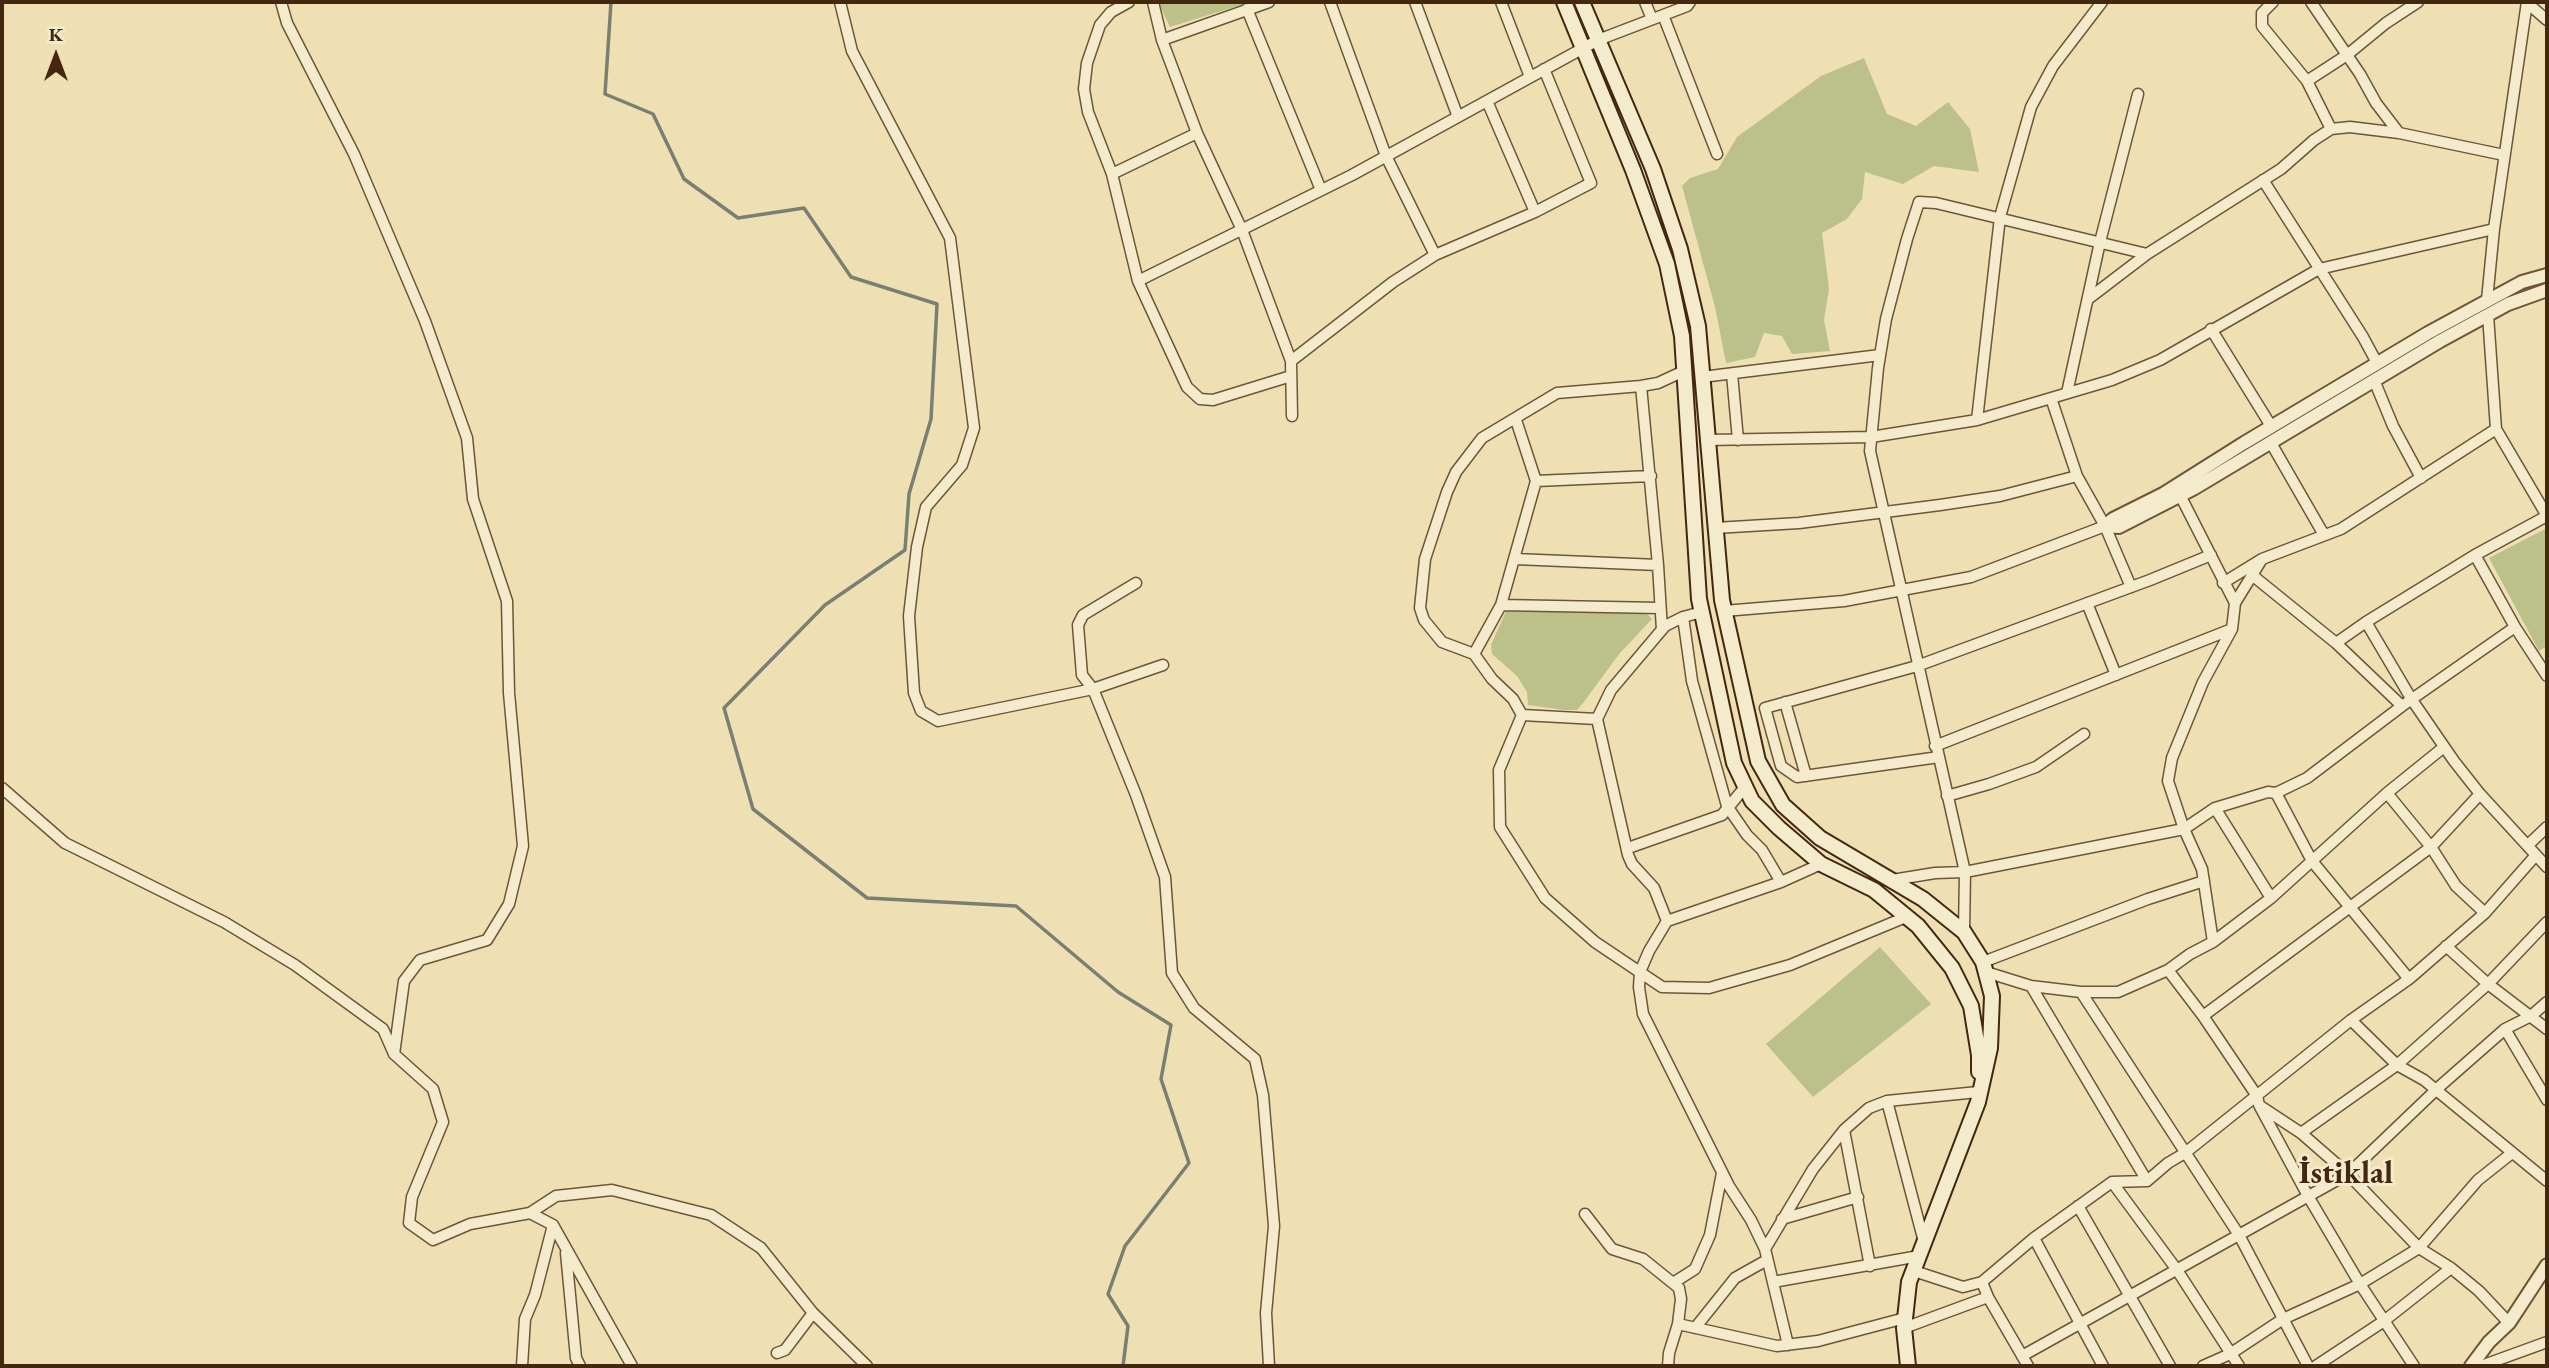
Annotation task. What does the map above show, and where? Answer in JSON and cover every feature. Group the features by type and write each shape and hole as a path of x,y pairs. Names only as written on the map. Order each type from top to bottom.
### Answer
{"main road":[{"path":"1564,2 1633,170 1667,264 1682,336 1699,599 1734,763 1752,801 1770,819 1821,864 1874,890 1918,926 1952,968 1971,1006 1979,1055 1978,1097"},
{"path":"1582,2 1653,169 1680,249 1698,326 1724,611 1758,761 1783,805 1820,838 1923,899 1964,932 1984,967 1992,996 1990,1048 1978,1097 1909,1282 1905,1323 1908,1366"}],"street":[{"path":"281,2 287,23 354,154 425,321 467,438 473,499 507,601 509,693 523,846 509,904 486,940 420,960 404,981 394,1054"},
{"path":"840,2 852,51 950,238 974,428 962,465 926,507 917,547 909,615 914,693 921,711 938,721 1093,689 1163,665"},
{"path":"1129,2 1111,12 1100,24 1087,62 1084,89 1088,111 1112,174 1138,281 1187,387 1200,399 1213,400 1291,376"},
{"path":"1153,2 1162,40 1197,133 1242,230 1291,361 1292,416"},
{"path":"1162,40 1269,2"},
{"path":"1330,2 1367,96 1386,156 1435,255"},
{"path":"1415,2 1458,117"},
{"path":"1501,2 1530,77"},
{"path":"1645,2 1657,17 1717,154"},
{"path":"1138,281 1386,156 1598,40 1690,2"},
{"path":"1977,420 2000,217 2031,107 2053,66 2102,2"},
{"path":"2273,2 2262,13 2262,26 2306,81 2331,130"},
{"path":"2311,2 2360,74 2376,103 2399,133"},
{"path":"2306,81 2347,55 2386,23 2418,2"},
{"path":"2526,2 2547,20"},
{"path":"2487,300 2494,229 2526,2"},
{"path":"1247,9 1321,190"},
{"path":"1291,361 1393,282 1435,255 1535,212 1591,183 1544,69"},
{"path":"2067,393 2100,242 2138,94"},
{"path":"1487,100 1535,212"},
{"path":"2088,299 2147,254 2263,180 2331,130 2350,127 2399,133 2504,155"},
{"path":"1112,174 1197,133"},
{"path":"2263,180 2377,363"},
{"path":"1964,932 1965,872 1870,451 1886,319 1907,239 1919,202 1937,203 2147,254"},
{"path":"1707,440 1871,437 1977,420 2112,380 2160,360 2319,269 2494,229"},
{"path":"1724,611 1844,601 1971,577 2105,526 2487,300 2522,282 2547,275"},
{"path":"2105,526 2119,527 2180,495 2488,315 2508,304 2547,290"},
{"path":"2336,643 2475,555 2547,516 2496,429 2488,315"},
{"path":"2211,329 2271,426"},
{"path":"1702,377 1880,355"},
{"path":"1522,715 1513,699 1492,679 1474,654 1442,642 1424,620 1420,608 1425,559 1439,513 1456,472 1482,438 1557,393 1641,386 1658,383 1684,372"},
{"path":"1732,374 1738,440"},
{"path":"2374,380 2393,426 2421,478"},
{"path":"1641,386 1651,476 1662,629"},
{"path":"2051,398 2077,476 2105,526 2131,587"},
{"path":"1474,654 1501,604 1536,481 1516,420"},
{"path":"2223,583 2262,559 2341,529 2496,429"},
{"path":"2271,443 2324,535"},
{"path":"1536,481 1651,476"},
{"path":"1715,528 1798,523 1883,513 2000,496 2077,476"},
{"path":"2180,495 2235,603"},
{"path":"1939,757 1797,778 1781,765 1765,708 1917,666 2211,555"},
{"path":"2475,555 2515,627 2544,662 2547,676"},
{"path":"1515,559 1658,565"},
{"path":"2213,942 2202,870 2184,829 2168,781 2172,758 2203,682 2232,629 2235,603 2262,559"},
{"path":"2252,575 2336,643 2402,706"},
{"path":"1136,583 1083,615 1078,625 1082,675 1093,689 1136,795 1165,877 1172,973 1194,1008 1255,1059 1263,1095 1274,1226 1266,1312 1269,1366"},
{"path":"2087,603 2116,675"},
{"path":"1501,604 1660,608"},
{"path":"1667,920 1654,888 1632,864 1597,719 1611,690 1662,629 1683,617 1702,612"},
{"path":"1683,617 1692,681 1727,806 1747,835 1762,850 1781,882"},
{"path":"2366,622 2412,701 2444,747 2480,794 2547,867"},
{"path":"1892,880 1936,873 1965,872 2184,829 2215,808 2268,792 2276,793 2306,778 2402,706 2515,627"},
{"path":"1935,746 2232,629"},
{"path":"1785,702 1806,776"},
{"path":"1522,715 1597,719"},
{"path":"1522,715 1499,770 1500,827 1545,898 1595,942 1662,987 1709,988 1790,965 1906,917"},
{"path":"1947,796 2036,767 2084,734"},
{"path":"1984,967 2031,986 2081,992 2118,992 2168,970 2213,942 2271,898 2387,793 2444,747"},
{"path":"1628,848 1722,816 1727,806 1745,787"},
{"path":"2,788 65,843 224,922 295,965 383,1029 394,1054 433,1089 443,1122 412,1197 409,1223 433,1240 470,1224 530,1213 556,1196 612,1190 712,1215 761,1248 813,1313 867,1366"},
{"path":"2276,793 2312,861 2409,979"},
{"path":"2387,793 2431,847 2456,886 2486,912"},
{"path":"2203,1016 2431,847 2480,794"},
{"path":"2215,808 2271,898"},
{"path":"2528,845 2547,827"},
{"path":"1913,1271 1964,1287 1982,1282 2034,1238 2112,1182 2147,1181 2168,1163 2258,1100 2351,1020 2409,979 2486,912 2536,855"},
{"path":"1788,1345 1766,1254 1751,1220 1722,1172 1643,1014 1640,972 1667,920 1781,882 1821,864"},
{"path":"1984,967 2148,899 2204,881"},
{"path":"2301,1133 2397,1065 2488,984 2547,922"},
{"path":"2446,946 2488,984 2547,1029"},
{"path":"2168,970 2203,1016 2258,1100 2308,1196 2360,1284 2414,1366"},
{"path":"2031,986 2147,1181"},
{"path":"2081,992 2239,1235 2308,1366"},
{"path":"1982,1282 2025,1361 2081,1324 2348,1174 2505,1029 2531,1016 2547,1002"},
{"path":"2351,1020 2397,1065 2424,1080 2547,1181"},
{"path":"2505,1029 2547,1100"},
{"path":"1696,1328 1735,1278 1766,1254 1782,1219 1813,1169 1844,1130 1869,1108 1887,1101 1978,1097"},
{"path":"2258,1100 2348,1174 2419,1248 2451,1268 2479,1291 2509,1323"},
{"path":"1773,1282 1871,1266 1922,1250 1887,1101"},
{"path":"1844,1130 1871,1266"},
{"path":"2203,1366 2230,1354 2283,1319 2360,1284 2419,1248 2478,1180 2512,1153"},
{"path":"1674,1283 1695,1269 1710,1235 1722,1172"},
{"path":"2112,1182 2177,1270 2239,1366"},
{"path":"1782,1219 1858,1197"},
{"path":"2078,1206 2170,1366"},
{"path":"530,1213 553,1225 632,1366"},
{"path":"1585,1214 1612,1249 1643,1259 1679,1288 1681,1299 1678,1325 1669,1353 1668,1366"},
{"path":"522,1366 525,1319 553,1225"},
{"path":"2034,1238 2104,1366"},
{"path":"565,1247 576,1358 580,1366"},
{"path":"2471,1366 2489,1342 2509,1323 2547,1265"},
{"path":"2316,1366 2384,1321 2451,1268"},
{"path":"1678,1325 1777,1346 1905,1323 1988,1297"},
{"path":"777,1353 785,1350 813,1313"},
{"path":"2481,1366 2547,1342"}],"green space":[{"path":"1158,2 1244,2 1244,4 1170,27"},
{"path":"1864,58 1887,114 1916,126 1948,102 1970,129 1979,172 1934,166 1903,184 1865,172 1862,199 1847,219 1822,233 1829,289 1824,320 1830,351 1792,354 1782,336 1764,333 1755,357 1726,363 1715,307 1682,186 1690,178 1718,169 1737,137 1821,76"},
{"path":"2547,528 2547,646 2539,651 2489,558"},
{"path":"1507,609 1646,613 1652,619 1620,653 1577,710 1564,710 1528,705 1527,692 1517,676 1492,654 1491,645"},
{"path":"1880,947 1931,1004 1813,1097 1766,1044"}],"waterway":[{"path":"611,2 605,94 653,114 684,179 738,218 804,208 851,277 937,304 931,419 909,494 905,550 825,605 724,708 753,809 867,898 1016,906 1118,992 1171,1025 1161,1079 1189,1163 1125,1246 1108,1294 1128,1326 1123,1366"}],"district":[{"name":"İstiklal","path":"2346,1174"}]}
